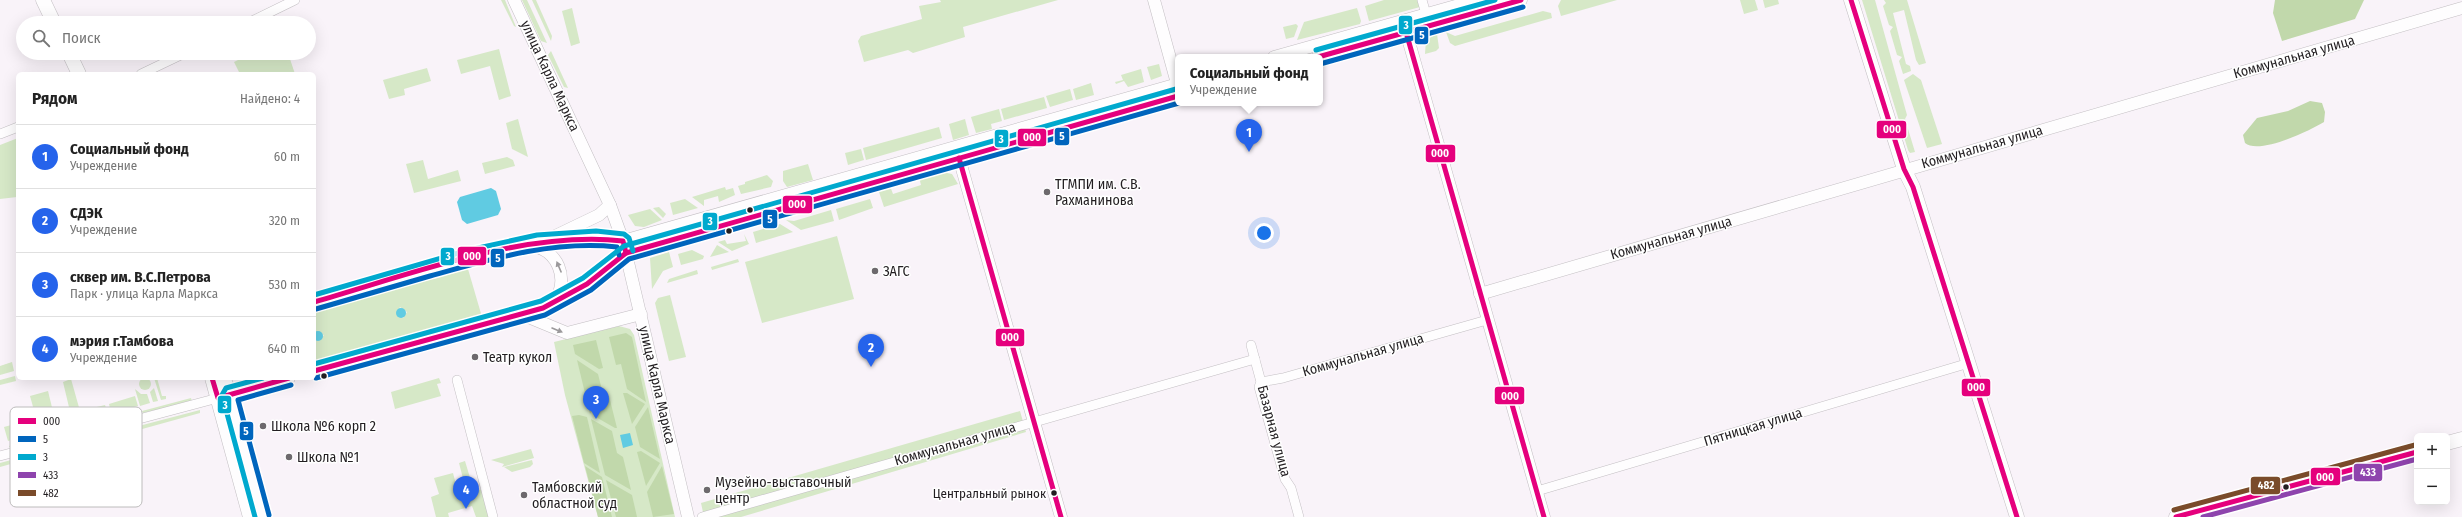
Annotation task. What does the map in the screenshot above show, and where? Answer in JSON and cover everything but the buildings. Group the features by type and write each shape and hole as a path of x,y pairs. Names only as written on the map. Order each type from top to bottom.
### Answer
{"main road":[{"path":"43,0 51,16"},
{"name":"улица Карла Маркса","path":"514,0 610,205 623,241 688,517"},
{"path":"1154,0 1175,77"},
{"path":"1323,55 1404,27 1426,14 1477,0"},
{"path":"1287,54 1521,0"},
{"path":"1851,0 1904,169 1913,187 2017,517"},
{"name":"Коммунальная улица","path":"1480,294 1904,169 2462,8"},
{"path":"1404,27 1544,517"},
{"path":"72,60 78,72"},
{"path":"316,370 554,304 606,270 626,253 1175,89"},
{"path":"316,301 472,257 526,244 544,241 596,238 623,241 957,153"},
{"path":"957,153 1060,517"},
{"path":"544,241 599,215 610,205"},
{"path":"526,244 542,248 554,258 559,265 562,277 561,289 554,304"},
{"path":"521,314 567,333 641,314"},
{"path":"213,380 223,396 262,517"},
{"path":"224,380 223,396 250,517"},
{"path":"223,396 282,380"},
{"path":"2450,442 2462,439"},
{"path":"2176,517 2414,453"}],"street":[{"path":"262,16 295,0"},
{"path":"1422,0 1426,14"},
{"path":"145,72 170,60"},
{"path":"0,134 16,128"},
{"name":"Коммунальная улица","path":"1261,382 1283,378 1487,320"},
{"name":"Базарная улица","path":"1251,345 1261,382 1259,387 1283,471 1291,488 1299,517"},
{"name":"Коммунальная улица","path":"702,517 1033,421 1254,359"},
{"name":"Пятницкая улица","path":"1537,491 1969,363"},
{"path":"457,380 493,517"},
{"path":"142,418 223,396"},
{"path":"0,456 10,453"}],"green space":[{"path":"501,0 505,0 516,27 514,26"},
{"path":"522,0 527,0 547,43 541,41"},
{"path":"532,0 536,0 552,36 551,41"},
{"path":"940,0 1058,0 963,27 965,37 913,53 908,50 864,62 858,41 861,36 922,19 919,6 941,2"},
{"path":"1384,0 1418,0 1420,7 1369,21 1365,6"},
{"path":"1561,0 1617,0 1561,16 1558,6"},
{"path":"1740,0 1755,0 1758,10 1744,14"},
{"path":"1763,0 1778,0 1779,4 1765,8"},
{"path":"1862,0 1875,0 1907,115 1905,119 1915,152 1910,153 1908,150"},
{"path":"1884,0 1907,0 1926,63 1919,65 1916,60 1904,10 1893,13 1906,64 1910,66 1911,71 1903,74 1899,61 1902,57 1897,55 1890,31 1893,27 1889,25 1883,6 1886,3"},
{"path":"2275,0 2364,0 2355,19 2282,41 2273,13"},
{"path":"572,8 580,43 571,46 562,11"},
{"path":"1357,8 1361,21 1360,24 1297,40 1304,22"},
{"path":"1543,11 1551,13 1552,18 1455,46 1450,43 1446,32 1455,36"},
{"path":"1296,24 1298,26 1294,37 1286,39 1283,27"},
{"path":"1437,34 1439,48 1436,51 1425,54 1426,40"},
{"path":"499,49 511,96 499,100 490,66 461,74 457,60"},
{"path":"551,51 568,88 564,87 548,55"},
{"path":"238,60 290,60 294,72 239,72 234,62"},
{"path":"1159,64 1162,76 1151,80 1147,67"},
{"path":"427,68 431,81 404,89 405,95 389,99 383,80"},
{"path":"1141,69 1144,82 1128,87 1124,81 1116,84 1115,82 1123,80 1121,75"},
{"path":"1913,74 1921,80 1942,144 1927,148 1904,80"},
{"path":"1091,83 1094,95 1076,100 1073,89"},
{"path":"1070,89 1073,100 1050,107 1046,96"},
{"path":"1044,97 1047,108 1004,120 1001,109"},
{"path":"2310,101 2322,103 2325,112 2324,122 2296,136 2272,144 2252,146 2245,143 2243,135 2257,118 2288,111"},
{"path":"999,109 1002,121 991,124 992,129 976,133 971,117"},
{"path":"518,119 528,157 512,149 506,123"},
{"path":"965,119 969,135 953,140 949,124"},
{"path":"939,127 942,138 866,160 863,148"},
{"path":"16,139 16,197 0,199 0,145"},
{"path":"861,149 864,160 848,165 845,153"},
{"path":"507,157 513,160 515,166 485,174 482,163"},
{"path":"423,160 428,179 458,170 461,181 414,193 406,164"},
{"path":"808,164 813,180 787,187 783,181 783,171"},
{"path":"938,171 952,174 958,184 884,207 878,189 890,186 893,194 921,185 919,177"},
{"path":"767,175 773,181 771,187 741,194 738,186 745,184 745,182"},
{"path":"725,187 726,190 733,188 735,195 719,202 718,196 704,200 704,206 692,197"},
{"path":"685,199 698,208 673,215 670,203"},
{"path":"870,199 873,208 839,220 836,209"},
{"path":"659,207 666,214 663,218 653,208"},
{"path":"650,209 662,220 644,227 635,226 628,215"},
{"path":"831,210 834,221 801,230 786,220 794,221"},
{"path":"780,224 793,232 756,243 753,232"},
{"path":"744,234 749,244 732,251 718,242 725,240 727,244 746,241"},
{"path":"837,236 854,299 762,323 745,262"},
{"path":"717,245 729,252 710,257"},
{"path":"692,250 704,256 703,259 681,265 678,254"},
{"path":"669,252 673,267 663,271 652,289 650,258"},
{"path":"738,259 739,262 712,270 711,267"},
{"path":"468,269 482,317 316,363 316,340 318,341 324,335 316,333 316,311","holes":["400,307 407,312 403,318 397,312"]},
{"path":"697,270 698,274 667,283 669,279"},
{"path":"670,295 686,357 669,361 655,303 658,298"},
{"path":"619,326 630,329 634,335 675,517 598,517 565,395 554,342"},
{"path":"626,333 632,337 646,402 627,389 621,364 616,365 609,337"},
{"path":"596,340 603,368 599,369 575,354 573,345"},
{"path":"577,360 598,374 603,394 590,414"},
{"path":"12,362 14,371 0,375 0,366"},
{"path":"15,376 16,381 0,385 0,380"},
{"path":"439,378 441,383 437,384 441,396 395,409 391,392"},
{"path":"71,380 79,407 69,407 63,382"},
{"path":"141,380 149,380 151,384 149,388 145,390 141,388 139,384"},
{"path":"155,380 158,380 162,396 166,396 166,399 161,400"},
{"path":"154,388 158,401 153,402 150,392"},
{"path":"135,389 141,394 147,394 150,403 140,406"},
{"path":"48,391 52,407 33,407 30,396"},
{"path":"623,393 627,393 645,404 632,424"},
{"path":"135,396 138,406 110,407 109,404"},
{"path":"609,396 617,428 594,416 606,397"},
{"path":"191,398 192,401 143,413 142,411"},
{"path":"648,407 660,459 640,447 635,427"},
{"path":"200,410 200,413 142,429 142,425"},
{"path":"1020,411 1026,432 741,517 704,517 701,503"},
{"path":"579,415 587,417 600,473 584,463 572,416"},
{"path":"591,419 612,431 617,453 623,457 631,490 605,475"},
{"path":"10,425 10,440 8,441 4,427"},
{"path":"531,449 534,458 502,467 504,464 491,460"},
{"path":"641,451 660,463 646,486 637,452"},
{"path":"10,460 10,464 0,467 0,463"},
{"path":"532,460 533,464 530,467 512,472 504,467"},
{"path":"465,461 474,491 483,489 491,517 476,517 472,506 448,513 449,517 436,517 431,497 439,494 434,478 453,473 458,492 466,490 459,463"},
{"path":"585,466 602,477 612,517 598,517"},
{"path":"662,466 674,514 653,517 647,492"},
{"path":"606,480 632,495 637,517 616,517"}],"water":[{"path":"491,188 496,191 501,209 498,215 467,224 462,220 457,202 460,197"},
{"path":"399,308 403,308 405,309 405,317 399,318 396,315 396,311"},
{"path":"318,331 323,336 320,340 316,340 316,332"},
{"path":"630,433 633,445 623,448 620,435"}],"transit line":[{"name":"3","path":"1316,50 1495,0"},
{"name":"000","path":"1323,56 1521,0"},
{"name":"000","path":"1851,0 1904,169 1913,187 2017,517"},
{"name":"5","path":"1323,63 1523,7"},
{"name":"000","path":"1406,32 1544,517"},
{"name":"3","path":"316,363 541,301 583,278 624,246 1175,89"},
{"name":"000","path":"316,370 543,308 587,284 626,253 1175,97"},
{"name":"5","path":"316,378 545,315 591,290 629,259 1175,104"},
{"name":"000","path":"959,158 1061,517"},
{"name":"3","path":"316,294 469,250 537,235 596,231 624,234 629,238 633,251"},
{"name":"000","path":"316,301 427,268 507,248 546,242 585,239 623,241 626,253"},
{"name":"5","path":"316,309 453,270 523,252 570,246 593,246 617,247 619,255"},
{"name":"000","path":"213,380 218,398 282,380"},
{"name":"3","path":"255,517 222,395 226,388 256,380"},
{"name":"5","path":"269,515 238,400 291,385"},
{"name":"482","path":"2174,510 2414,445"},
{"name":"000","path":"2176,517 2414,453"},
{"name":"433","path":"2203,517 2414,460"}],"place":[{"name":"Социальный фонд","path":"1249,152"},
{"name":"ТГМПИ им. С.В. Рахманинова","path":"1047,192"},
{"name":"ЗАГС","path":"875,271"},
{"name":"Театр кукол","path":"475,357"},
{"name":"СДЭК","path":"871,367"},
{"name":"сквер им. В.С.Петрова","path":"596,419"},
{"name":"Школа №6 корп 2","path":"263,426"},
{"name":"Школа №1","path":"289,457"},
{"name":"Музейно-выставочный центр","path":"707,490"},
{"name":"Центральный рынок","path":"1054,493"},
{"name":"Тамбовский областной суд","path":"524,495"},
{"name":"мэрия г.Тамбова","path":"466,509"}]}
